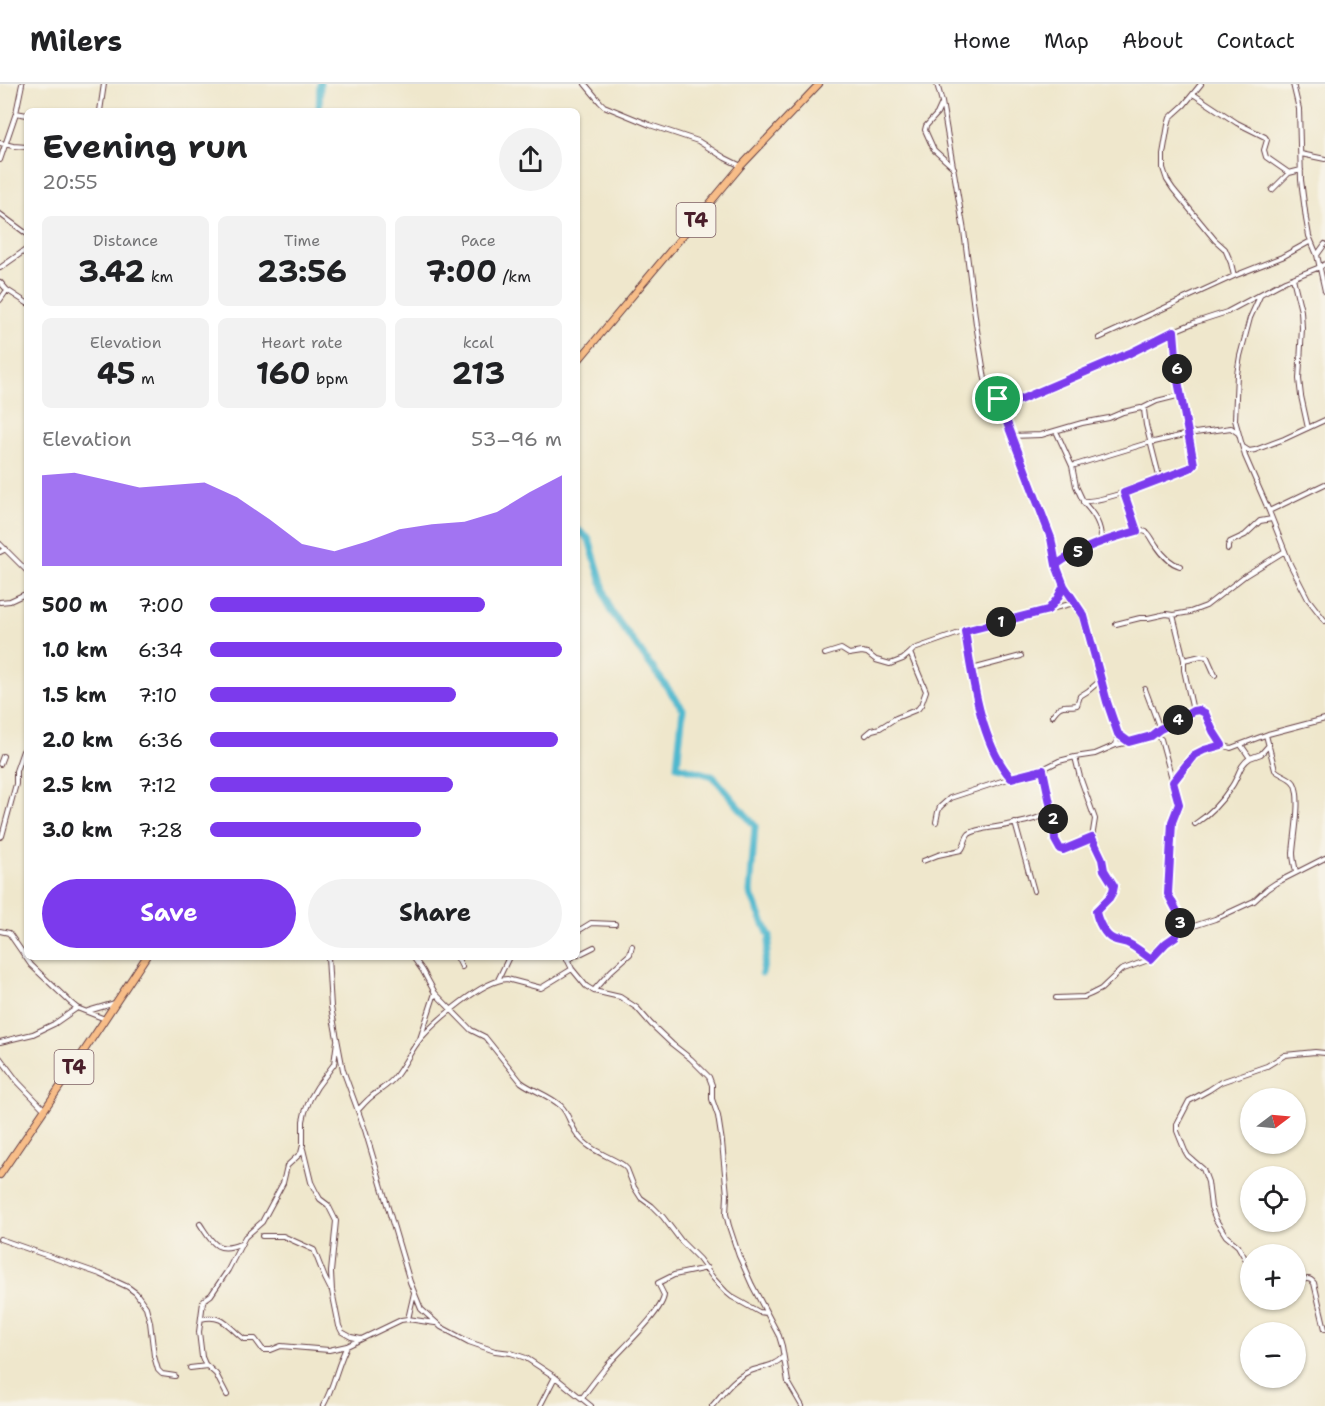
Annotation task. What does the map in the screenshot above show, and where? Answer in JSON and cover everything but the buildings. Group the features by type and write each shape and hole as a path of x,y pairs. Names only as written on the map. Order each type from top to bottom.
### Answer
{"highway":[{"name":"T4","path":"580,359 741,166 819,84"},
{"name":"T4","path":"0,1175 144,960"}],"street":[{"path":"0,160 16,113 22,84"},
{"path":"100,108 104,84"},
{"path":"585,84 604,106 698,141 741,166"},
{"path":"937,84 954,168 985,380 998,399 1051,538 1056,565 1064,586 1086,621 1107,702 1118,734 1116,746"},
{"path":"1201,84 1170,118 1163,154 1163,168 1173,189 1225,249 1234,276"},
{"path":"1293,84 1299,109 1305,219 1317,255 1325,291"},
{"path":"1193,94 1238,123 1265,136 1267,140 1264,150 1266,157 1289,173"},
{"path":"942,102 937,114 925,130 933,150 954,168"},
{"path":"16,113 24,115"},
{"path":"0,142 24,147"},
{"path":"1301,154 1325,159"},
{"path":"1272,190 1289,173 1301,170"},
{"path":"0,214 24,232"},
{"path":"1099,338 1234,276 1282,257 1311,241"},
{"path":"1317,255 1325,244"},
{"path":"0,268 24,251"},
{"path":"998,399 1003,402 1017,401 1130,353 1174,331 1227,312 1325,264"},
{"path":"1293,278 1301,311 1299,379 1308,428"},
{"path":"0,282 7,290 24,301"},
{"path":"0,300 7,290"},
{"path":"1260,295 1250,318 1240,356 1235,420 1245,456 1290,564 1308,599 1324,618"},
{"path":"1083,501 1124,493 1192,466 1194,460 1177,370 1174,331"},
{"path":"1011,436 1031,436 1056,431 1109,418 1181,395"},
{"path":"1143,408 1160,480"},
{"path":"1231,428 1235,420"},
{"path":"1242,446 1249,451 1255,450 1325,420"},
{"path":"1072,466 1188,431 1195,433 1231,428 1239,435"},
{"path":"1056,431 1072,466 1076,486 1083,501 1097,520 1101,542"},
{"path":"1190,441 1195,433"},
{"path":"1269,511 1325,484"},
{"path":"1124,493 1137,531"},
{"path":"1228,549 1230,542 1245,535 1260,521 1272,519"},
{"path":"1056,565 1069,556 1101,542 1142,531 1148,534 1163,555 1172,563 1180,566"},
{"path":"0,544 24,568"},
{"path":"0,552 6,549"},
{"path":"1116,624 1140,618 1190,612 1209,604 1246,575 1285,551"},
{"path":"1048,610 1064,586"},
{"path":"0,602 10,601 24,595"},
{"path":"825,654 841,649 849,654 867,653 876,660 890,664 903,659 922,645 965,631 1074,603"},
{"path":"1173,615 1193,711"},
{"path":"965,631 980,710 1002,768 1011,778"},
{"path":"866,735 918,709 921,705 926,691 910,653"},
{"path":"972,669 1021,656"},
{"path":"1184,660 1207,657 1215,675"},
{"path":"1052,716 1060,706 1077,705 1080,696 1101,680"},
{"path":"1145,689 1160,729"},
{"path":"1151,736 1193,711 1199,710 1205,713 1222,745"},
{"path":"1173,782 1194,755 1204,750 1222,745 1230,748 1266,735 1325,719"},
{"path":"1118,734 1129,742"},
{"path":"1266,735 1275,770 1289,777 1298,795 1293,857 1296,872"},
{"path":"936,822 940,807 950,798 1043,770 1052,764 1075,757 1095,754 1129,742 1156,736 1161,739 1179,804 1172,822 1168,894 1180,920 1176,936"},
{"path":"1241,745 1250,758"},
{"path":"1195,824 1221,801 1232,787 1245,762 1260,754 1269,745"},
{"path":"0,837 12,805 16,771 23,751"},
{"path":"0,764 3,756"},
{"path":"1075,757 1095,819 1092,838 1102,859 1104,870 1114,886 1109,898 1097,909 1097,916 1110,938 1132,945 1151,959"},
{"path":"1043,770 1055,840 1060,849 1063,850 1092,838"},
{"path":"923,861 963,849 967,836 972,832 1015,824 1045,815 1051,810"},
{"path":"1015,824 1034,891"},
{"path":"1056,998 1091,994 1121,970 1151,959 1176,936 1254,901 1267,889 1325,858"},
{"path":"580,931 591,923 615,924"},
{"path":"0,931 9,933 24,955"},
{"path":"594,991 611,971 628,957 632,951 632,945"},
{"path":"580,954 594,947"},
{"path":"28,960 77,1008 105,1019"},
{"path":"328,960 331,1007 343,1070 368,1140 421,1309 436,1323 469,1342 526,1358 555,1377 591,1406"},
{"path":"417,960 435,993 471,1030 485,1036 521,1082 559,1104 565,1110 576,1134 582,1141 597,1152 623,1165 641,1198 663,1217 732,1298 766,1313"},
{"path":"458,960 462,967"},
{"path":"497,980 507,960"},
{"path":"567,960 586,986 594,991 614,995 629,1002 709,1077 722,1142 727,1195 726,1214 729,1226 739,1256 779,1336 788,1382 802,1406"},
{"path":"357,1110 395,1077 420,1040 437,1020 488,985 497,980 507,979 541,988 572,969"},
{"path":"420,1040 435,993"},
{"path":"87,1011 117,1002"},
{"path":"0,1042 33,1034 54,1024 77,1008"},
{"path":"338,1037 334,1064 316,1087 305,1112 303,1148 311,1181 336,1221 331,1272 332,1291 340,1329 351,1337 361,1339"},
{"path":"1240,1250 1226,1236 1216,1220 1203,1169 1188,1156 1177,1131 1177,1124 1189,1101 1221,1082 1267,1066 1285,1055 1325,1053"},
{"path":"0,1058 18,1082 45,1110"},
{"path":"227,1395 216,1374 204,1362 199,1332 204,1300 209,1297 232,1264 246,1235 261,1222 282,1183 287,1166 303,1148"},
{"path":"200,1224 218,1247 228,1248 241,1243"},
{"path":"262,1236 283,1236 314,1250 332,1291"},
{"path":"0,1239 100,1274 136,1293 146,1307 158,1370 162,1374 175,1376"},
{"path":"582,1398 662,1303 664,1295 658,1283 674,1275 706,1268"},
{"path":"1306,1279 1311,1279 1314,1283 1325,1329"},
{"path":"408,1318 414,1292"},
{"path":"201,1319 209,1317 223,1321 244,1339 255,1339 263,1350 281,1346 329,1350 347,1346 408,1318 436,1323"},
{"path":"323,1406 347,1346"},
{"path":"712,1406 737,1378 748,1372 776,1364 784,1357"},
{"path":"190,1368 208,1366"},
{"path":"540,1406 555,1377"}],"waterway":[{"path":"319,108 320,84"},
{"path":"580,532 589,539 610,610 683,709 677,766 713,776 755,826 750,893 770,937 762,973"}],"route":[{"path":"998,399 1003,402 1017,401 1130,353 1174,331 1178,381 1194,464 1190,468 1124,493 1137,531 1083,549 1056,565 1058,571 1064,586 1086,621 1107,702 1118,734 1129,742 1146,738 1193,711 1199,710 1205,713 1222,745 1194,755 1173,782 1179,804 1172,822 1168,894 1179,915 1180,926 1176,936 1151,959 1132,945 1108,936 1096,911 1109,898 1114,886 1104,870 1102,859 1092,838 1063,850 1057,846 1043,770 1011,778 1002,768 980,710 965,631 1048,610 1064,586 1056,565 1051,538 998,399"}]}
